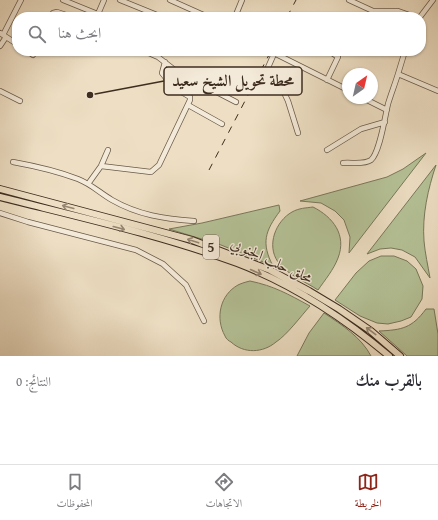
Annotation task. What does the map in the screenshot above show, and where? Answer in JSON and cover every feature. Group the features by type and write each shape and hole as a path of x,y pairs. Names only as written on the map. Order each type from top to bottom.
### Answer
{"highway":[{"name":"محلق حلب الجنوبي","path":"0,189 192,240 270,270 339,309 372,331 400,356"},
{"name":"محلق حلب الجنوبي","path":"0,197 154,237 238,264 276,281 307,298 372,341 389,356"}],"street":[{"path":"15,12 21,0"},
{"path":"63,0 93,12"},
{"path":"99,12 104,0"},
{"path":"120,0 150,12"},
{"path":"170,0 197,12"},
{"path":"237,12 242,0"},
{"path":"349,0 373,11 401,12"},
{"path":"424,12 433,0"},
{"path":"0,46 3,35 12,18"},
{"path":"3,35 12,41"},
{"path":"154,56 165,62 176,71 236,102"},
{"path":"273,56 266,72 280,82 288,101 298,133"},
{"path":"283,56 342,87"},
{"path":"327,80 338,57 336,56"},
{"path":"343,163 359,163 371,160 385,122 387,110 403,56"},
{"path":"101,166 151,172 159,165 190,100 190,97 173,87 162,73 165,62"},
{"path":"398,74 438,91"},
{"path":"0,91 20,102"},
{"path":"375,104 387,110"},
{"path":"188,105 222,124"},
{"path":"327,150 362,129 385,122"},
{"path":"88,184 101,166 108,150"},
{"path":"13,162 48,169 67,175 88,184 112,200 136,211 156,217 194,220"},
{"path":"0,213 28,222 136,250 163,264 186,285 204,321"}],"green space":[{"path":"426,153 349,253 350,237 344,220 335,211 321,203 300,201 387,177 403,169"},
{"path":"436,165 430,183 424,222 424,246 430,278 415,257 402,250 391,248 380,249 367,254"},
{"path":"279,205 280,211 271,225 266,237 267,251 273,266 221,245 169,229 202,223"},
{"path":"313,207 332,221 339,234 341,242 338,258 318,290 286,270 278,262 274,255 273,248 274,234 281,221 292,212 302,208"},
{"path":"381,256 394,256 407,261 416,269 423,286 422,299 411,317 388,324 377,323 360,316 335,300 356,273 369,261"},
{"path":"250,281 274,288 310,306 280,339 271,346 254,351 242,349 228,340 225,337 220,322 221,308 227,295 238,285"},
{"path":"426,309 434,309 438,334 438,356 407,356 379,331 394,330 406,327 416,320"},
{"path":"324,313 356,337 371,356 297,356 309,333"}],"railway":[{"path":"290,12 296,0"},
{"path":"209,170 268,56"}],"place":[{"name":"محطة تحويل الشيخ سعيد","path":"90,95"}]}
